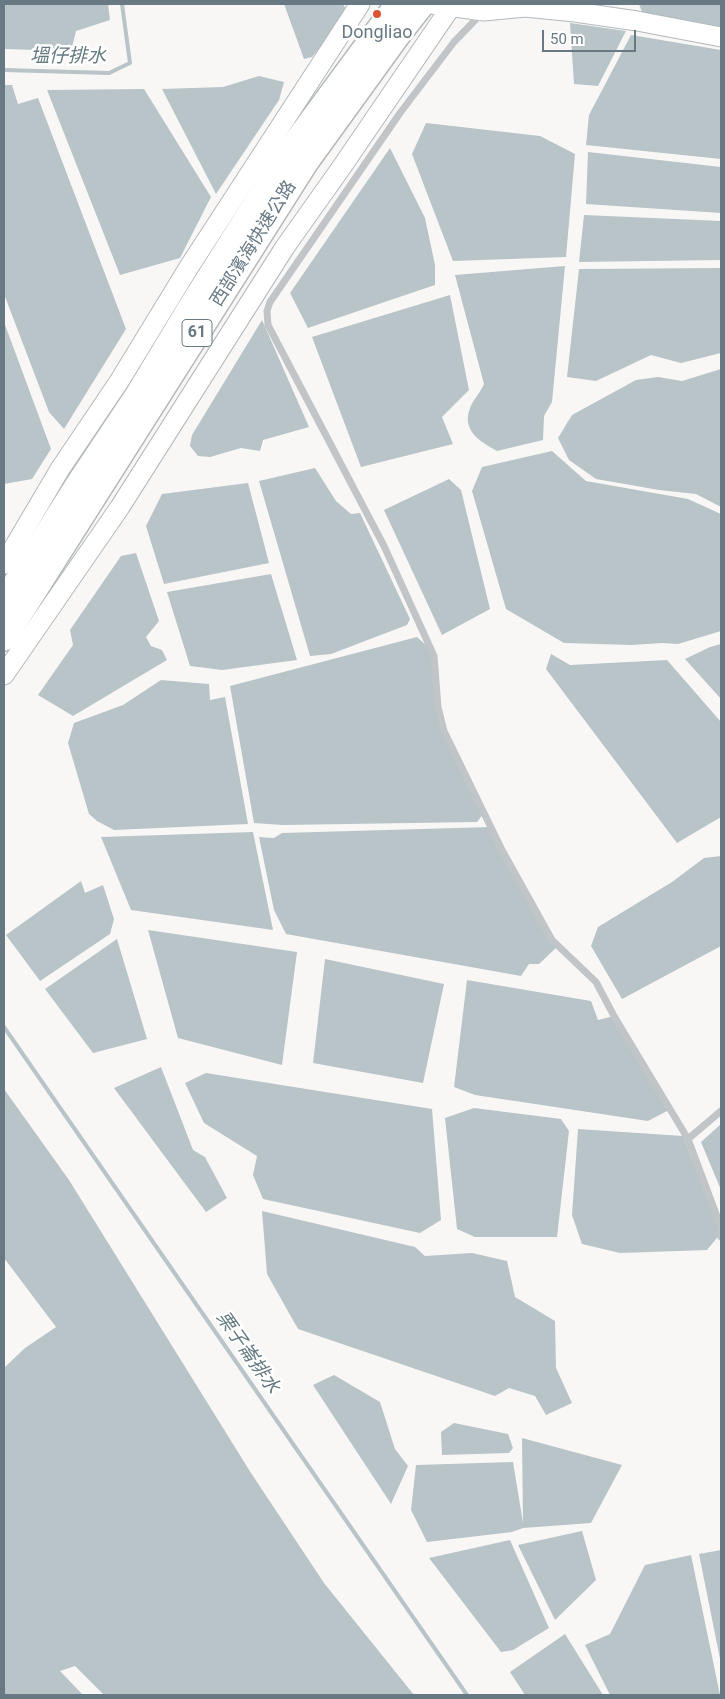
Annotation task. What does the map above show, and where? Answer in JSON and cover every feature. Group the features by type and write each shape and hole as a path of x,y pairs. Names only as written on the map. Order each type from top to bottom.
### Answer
{"highway":[{"name":"61","path":"393,19 422,4"},
{"name":"西部濱海快速公路","path":"4,602 138,395 289,152 393,19"},
{"name":"西部濱海快速公路","path":"4,638 305,163 393,19"}],"street":[{"path":"4,564 60,469 120,380 188,267 360,4"},
{"path":"4,675 120,507 285,247 341,168 445,5 484,11 525,7 576,12 721,37"}],"lane":[{"path":"484,11 454,42 400,113 270,302 267,311 268,325 384,546 434,656 438,707 444,731 502,850 552,940 596,982 614,1016 688,1139 721,1227 721,1237"},
{"path":"688,1139 721,1112"}],"shaded area":[{"path":"4,4 108,4 110,20 76,31 71,51 4,49"},
{"path":"284,4 343,4 348,12 312,57 304,59"},
{"path":"639,4 721,4 721,27 642,12"},
{"path":"570,23 626,31 598,86 574,84"},
{"path":"631,35 721,50 721,159 586,145 589,115"},
{"path":"259,76 284,82 279,100 216,194 162,89 223,87"},
{"path":"4,85 12,85 18,104 38,98 126,329 64,429 49,412 4,294"},
{"path":"144,89 211,197 180,258 120,275 47,90"},
{"path":"426,123 540,136 575,154 566,257 453,261 412,154"},
{"path":"390,148 425,218 435,265 435,285 308,328 290,293"},
{"path":"588,152 721,167 721,213 586,204"},
{"path":"584,215 721,221 721,260 579,262"},
{"path":"565,266 552,402 544,416 543,440 497,451 479,440 470,429 468,423 470,408 484,384 455,275"},
{"path":"721,268 721,353 681,363 651,355 596,381 567,377 579,269"},
{"path":"450,295 469,390 442,417 453,444 361,467 312,337"},
{"path":"262,320 309,427 263,440 260,451 241,448 210,457 198,456 190,446 192,435"},
{"path":"4,322 51,449 32,479 4,484"},
{"path":"721,369 721,507 696,494 659,490 596,479 569,460 558,438 572,415 636,380 658,377 682,381"},
{"path":"552,451 586,481 688,499 721,514 721,631 678,644 564,643 506,609 472,491 482,467"},
{"path":"315,468 336,501 351,514 360,513 410,619 407,625 331,654 310,656 259,481"},
{"path":"449,479 461,490 490,609 442,635 384,510"},
{"path":"248,483 269,563 164,584 146,526 162,494"},
{"path":"136,553 159,621 146,637 151,646 162,650 167,660 73,716 38,695 73,645 70,630 121,556"},
{"path":"271,574 297,660 222,670 190,666 167,592"},
{"path":"417,637 430,649 441,719 484,813 477,822 282,825 254,823 230,686"},
{"path":"721,644 721,699 685,659"},
{"path":"551,654 570,665 667,660 721,722 721,817 677,843 546,669"},
{"path":"161,680 209,684 210,700 225,697 248,824 114,830 97,821 89,814 68,743 74,723 123,705"},
{"path":"491,827 558,946 539,964 529,964 521,976 286,934 274,910 259,837 274,838 282,833"},
{"path":"253,832 273,930 131,910 101,837"},
{"path":"721,856 721,946 622,999 591,946 598,927 672,882 704,858"},
{"path":"81,881 85,893 103,885 114,919 110,934 40,981 6,935"},
{"path":"148,930 297,952 282,1065 178,1038"},
{"path":"117,939 147,1039 93,1053 45,989"},
{"path":"325,959 444,984 423,1083 313,1063"},
{"path":"467,980 591,1001 598,1020 614,1016 669,1110 648,1121 475,1095 454,1087"},
{"path":"161,1067 193,1150 205,1157 227,1198 206,1212 114,1088"},
{"path":"206,1073 432,1109 441,1220 420,1233 263,1199 253,1175 257,1156 204,1123 185,1083"},
{"path":"4,1089 69,1180 251,1473 324,1583 414,1695 104,1695 75,1666 60,1671 83,1695 4,1695 4,1368 25,1348 56,1327 4,1258"},
{"path":"474,1108 561,1119 569,1131 557,1237 475,1237 457,1229 445,1118"},
{"path":"721,1124 721,1190 701,1142"},
{"path":"578,1129 683,1136 721,1233 707,1250 620,1253 582,1244 572,1215"},
{"path":"262,1211 415,1247 425,1256 472,1253 507,1261 515,1297 555,1321 556,1368 572,1403 546,1415 535,1396 509,1388 495,1396 298,1329 267,1274"},
{"path":"334,1375 380,1402 395,1449 408,1466 391,1504 313,1385"},
{"path":"454,1423 508,1434 513,1448 509,1453 442,1455 441,1432"},
{"path":"522,1438 622,1465 591,1523 523,1528 512,1532 427,1542 411,1510 416,1465 513,1462 523,1523"},
{"path":"582,1531 596,1580 555,1620 518,1545"},
{"path":"510,1540 549,1628 513,1650 501,1652 429,1558"},
{"path":"721,1550 721,1664 699,1554"},
{"path":"691,1555 720,1695 610,1695 585,1645 610,1634 645,1565"},
{"path":"565,1634 603,1695 525,1695 510,1672"}],"waterway":[{"name":"塭仔排水","path":"4,70 109,73 130,63 122,4"},
{"name":"栗子崙排水","path":"4,1027 467,1695"}],"place":[{"name":"Dongliao","path":"377,14"}]}
